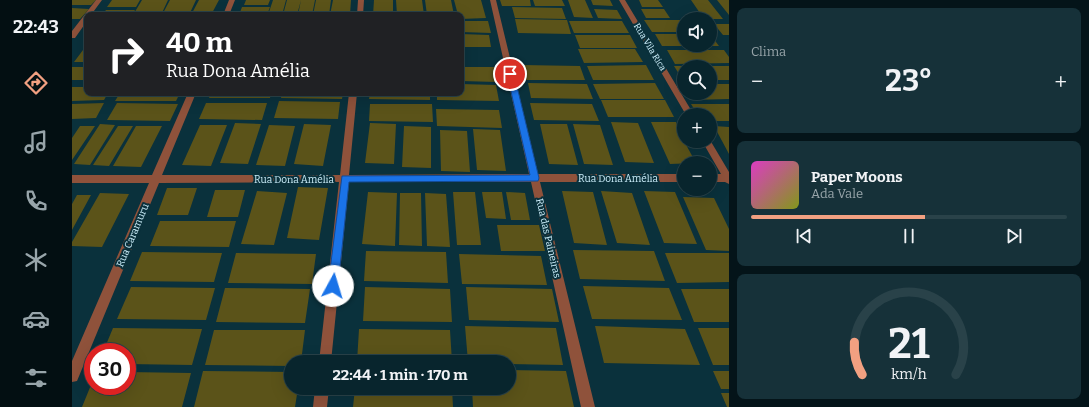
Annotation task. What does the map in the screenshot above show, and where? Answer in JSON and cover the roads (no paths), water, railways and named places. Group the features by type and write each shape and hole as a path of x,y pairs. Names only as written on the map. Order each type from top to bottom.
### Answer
{"street":[{"path":"90,12 99,0"},
{"path":"227,12 232,0"},
{"path":"360,12 361,0"},
{"name":"Rua das Paineiras","path":"493,0 588,407"},
{"name":"Rua Vila Rica","path":"622,0 686,108"},
{"path":"72,36 84,20"},
{"name":"Rua Caramuru","path":"72,376 191,96"},
{"path":"326,355 353,96"},
{"path":"710,148 729,179"},
{"name":"Rua Dona Amélia","path":"72,179 677,178"},
{"path":"717,178 729,179"},
{"path":"320,407 321,395"}]}
